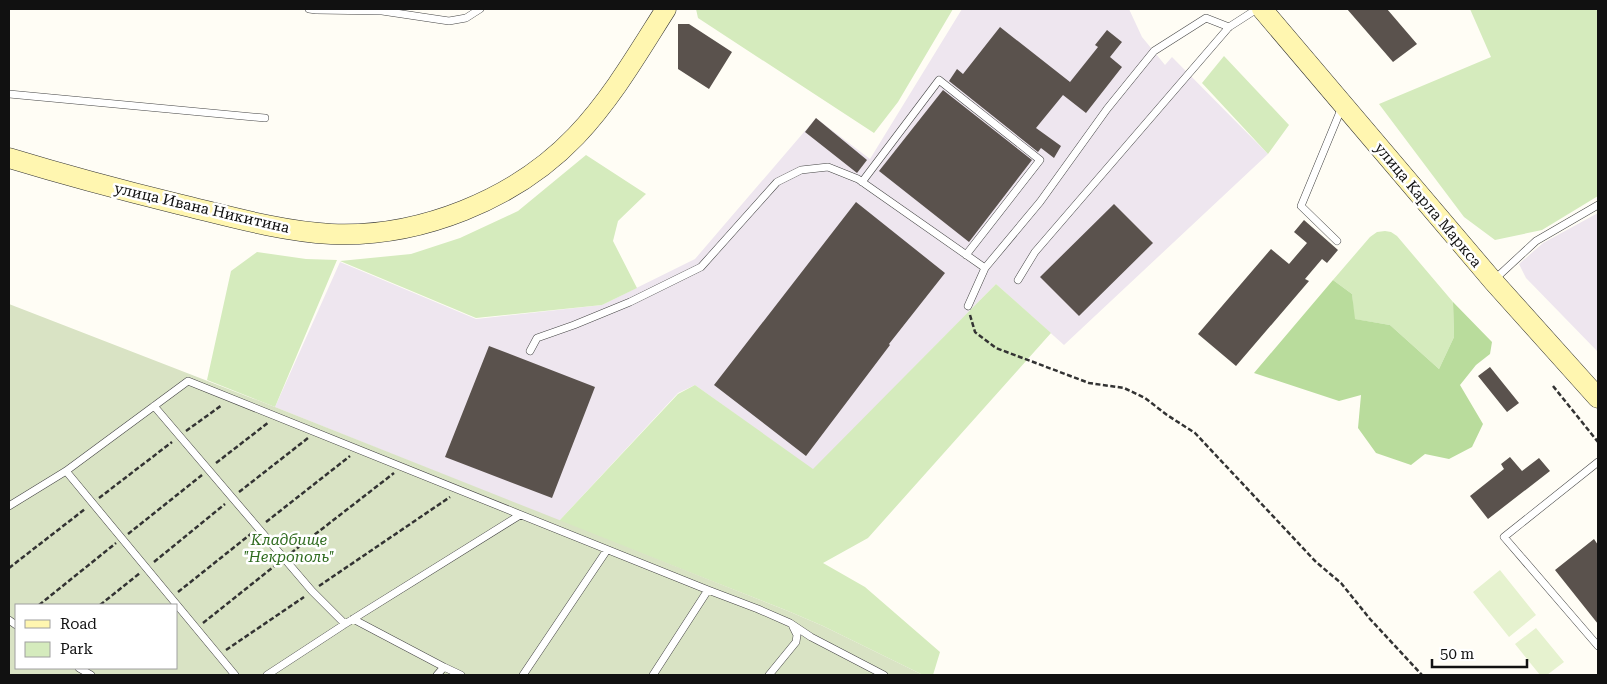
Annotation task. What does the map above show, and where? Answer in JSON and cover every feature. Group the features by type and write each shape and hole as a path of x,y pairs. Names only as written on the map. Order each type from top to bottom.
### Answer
{"main road":[{"name":"улица Ивана Никитина","path":"9,158 87,181 264,225 332,234 412,227 447,218 486,201 543,166 574,137 604,104 666,9"},
{"name":"улица Карла Маркса","path":"1262,9 1493,281 1598,398"}],"lane":[{"path":"309,9 382,11 449,21 466,18 480,9"},
{"path":"1018,280 1035,252 1230,27 1257,9"},
{"path":"968,306 985,268 1040,202 1107,108 1154,51 1206,18 1230,27"},
{"path":"862,182 940,80 1040,160 966,255"},
{"path":"9,94 265,118"},
{"path":"1337,241 1301,206 1343,105"},
{"path":"530,351 537,338 630,302 701,267 777,182 801,170 828,167 862,182 985,268"},
{"path":"1493,281 1536,241 1598,205"},
{"path":"9,506 66,471 188,381 606,550 758,609 790,623 811,637 884,675"},
{"path":"154,406 234,497 312,591 345,624"},
{"path":"1598,462 1504,537 1598,646"},
{"path":"66,471 176,604"},
{"path":"267,675 520,515"},
{"path":"523,675 606,550"},
{"path":"653,675 708,590"},
{"path":"178,606 235,675"},
{"path":"353,619 461,675"},
{"path":"790,623 797,632 796,642"},
{"path":"769,675 796,642 803,638 811,637"},
{"path":"437,675 444,667"}],"path":[{"path":"968,306 975,332 996,348 1089,383 1124,388 1145,398 1195,433 1316,562 1340,583 1370,619 1422,675"},
{"path":"1553,386 1598,442"},
{"path":"9,568 231,398"},
{"path":"40,604 276,416"},
{"path":"101,604 315,432"},
{"path":"196,628 402,467"},
{"path":"219,656 460,490"}],"shaded area":[{"path":"962,9 1129,9 1142,37 1165,65 1172,57 1268,154 1064,345 996,284 813,470 695,385 678,393 559,521 275,407 340,262 476,319 602,305 695,259 816,118 870,159"},
{"path":"1598,213 1598,352 1526,278 1519,264 1543,243"}],"green space":[{"path":"696,9 953,9 898,102 874,133 698,18"},
{"path":"1470,9 1598,9 1598,196 1542,230 1495,240 1464,217 1379,104 1491,57"},
{"path":"1224,56 1289,125 1268,154 1202,83"},
{"path":"586,155 646,194 618,221 613,241 637,288 602,305 476,318 340,261 411,254 460,238 518,211"},
{"path":"1385,231 1397,236 1453,302 1454,337 1439,369 1390,325 1354,319 1352,294 1333,280 1370,237 1377,232"},
{"path":"257,252 306,259 337,260 275,407 207,380 231,271"},
{"path":"1333,280 1352,294 1355,319 1390,325 1439,369 1454,337 1453,302 1492,342 1490,354 1476,365 1460,385 1483,424 1472,447 1449,459 1425,454 1411,465 1376,453 1358,428 1361,395 1339,401 1254,373"},
{"path":"996,284 1051,333 868,538 823,563 865,587 940,652 933,675 923,675 788,611 559,521 678,394 695,385 813,469"},
{"name":"Кладбище \"Некрополь\"","path":"9,304 275,407 788,611 923,675 9,675"},
{"path":"1500,570 1536,615 1509,637 1473,592"},
{"path":"1536,628 1564,662 1547,675 1540,675 1515,644"}],"building":[{"path":"1347,9 1387,9 1417,44 1393,62"},
{"path":"678,24 689,24 732,52 709,89 678,69"},
{"path":"1000,27 1070,82 1098,47 1095,45 1107,30 1122,42 1110,57 1122,67 1086,113 1063,95 1036,128 1061,146 1054,158 1041,148 1038,152 949,81 957,69 963,74"},
{"path":"943,90 1032,160 969,242 879,171"},
{"path":"816,118 867,160 857,173 805,132"},
{"path":"856,202 945,273 889,344 806,456 714,385"},
{"path":"1114,204 1153,243 1079,316 1040,277"},
{"path":"1304,220 1338,250 1327,263 1322,259 1305,279 1309,281 1236,366 1198,334 1271,249 1289,264 1307,243 1294,232"},
{"path":"489,346 595,387 552,498 445,457"},
{"path":"1490,367 1519,403 1507,412 1478,376"},
{"path":"1510,457 1522,471 1539,458 1550,471 1488,519 1470,496 1504,469 1501,464"},
{"path":"1594,539 1598,545 1598,624 1555,570"}]}
